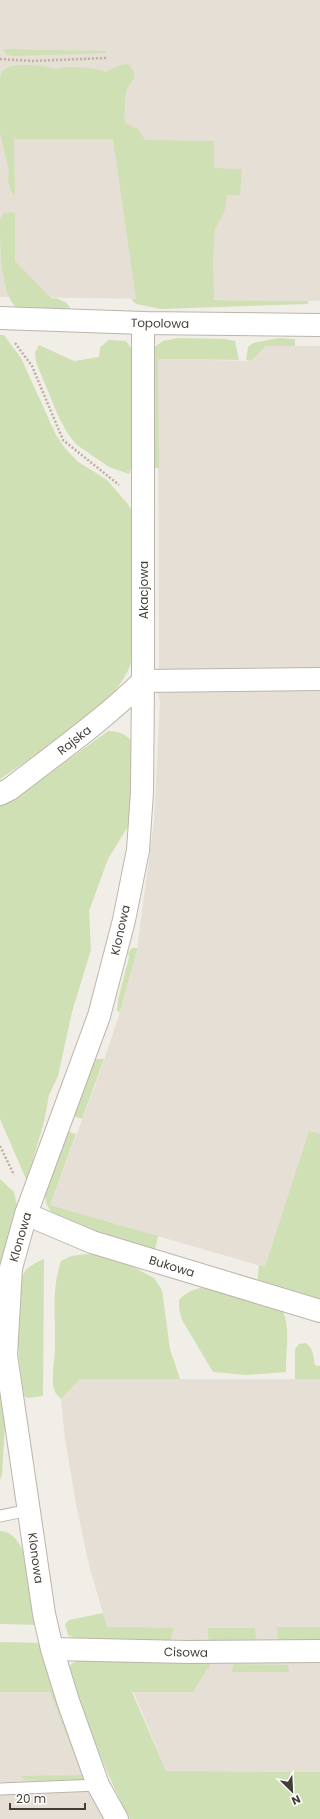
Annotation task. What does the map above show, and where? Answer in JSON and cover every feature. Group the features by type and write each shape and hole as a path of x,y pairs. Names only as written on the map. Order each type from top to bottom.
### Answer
{"street":[{"name":"Topolowa","path":"0,318 143,323 320,325"},
{"name":"Akacjowa","path":"143,323 143,681"},
{"path":"143,681 320,679"},
{"name":"Rajska","path":"0,794 10,789 121,703 143,681"},
{"name":"Klonowa","path":"117,1819 98,1785 68,1701 52,1649 44,1614 6,1355 11,1268 26,1214 99,1016 124,920 138,850 142,792 143,681"},
{"name":"Bukowa","path":"26,1214 92,1242 320,1311"},
{"name":"Cisowa","path":"52,1649 187,1652 320,1652"}],"lane":[{"path":"0,1516 29,1510"},
{"path":"0,1788 98,1785"}],"path":[{"path":"0,59 32,61 107,58"},
{"path":"14,342 32,366 63,440 142,503"}],"shaded area":[{"path":"0,0 320,0 320,301 0,297"},
{"path":"266,346 320,346 320,1283 50,1205 100,1072 120,1012 137,950 154,821 160,701 157,689 159,664 158,359 251,361"},
{"path":"80,1379 320,1379 320,1772 166,1771 107,1627 89,1565 76,1504 65,1439 61,1399"},
{"path":"0,1664 40,1664 82,1775 106,1819 0,1819"}],"green space":[{"path":"3,49 106,51 107,53 12,56 6,54"},
{"path":"128,64 132,68 134,75 126,94 125,123 138,129 145,140 214,141 214,168 242,169 240,195 227,195 225,210 215,230 213,262 214,300 308,301 308,304 161,309 136,304 131,299 136,299 113,139 14,139 15,196 11,191 8,180 9,171 0,133 0,77 2,71 13,66 28,65 57,69 67,67 95,69 105,72 121,65"},
{"path":"4,213 15,213 15,261 51,298 59,299 67,303 70,308 68,311 25,312 21,311 14,305 5,285 0,244 0,220"},
{"path":"0,335 4,335 21,358 56,435 65,448 77,461 107,480 131,509 134,649 130,665 123,679 113,693 100,706 72,729 0,779"},
{"path":"178,338 225,339 235,341 239,360 158,359 159,468 155,468 152,465 153,348 163,341"},
{"path":"279,338 295,339 295,346 266,346 251,361 246,360 248,347 253,343"},
{"path":"109,340 126,341 135,353 134,463 129,474 109,467 77,445 68,434 59,418 36,362 35,353 39,345 74,361 99,357 100,347"},
{"path":"108,731 124,734 130,739 134,747 130,823 108,859 89,911 91,950 72,1012 58,1076 49,1095 44,1122 30,1170 30,1176 26,1179 0,1119 0,806 28,789"},
{"path":"132,948 137,948 137,950 120,1012 117,1011 118,1000 129,957 128,953"},
{"path":"97,1059 104,1059 82,1119 74,1116 72,1111 89,1063"},
{"path":"66,1131 76,1134 50,1205 158,1236 154,1254 74,1226 51,1212 46,1203 45,1193"},
{"path":"309,1131 320,1134 320,1306 257,1285 259,1265 265,1267"},
{"path":"0,1179 14,1192 17,1206 0,1275"},
{"path":"86,1254 106,1256 126,1263 154,1278 162,1290 170,1349 180,1379 80,1379 61,1399 56,1394 53,1376 55,1348 55,1293 58,1272 61,1261 71,1256"},
{"path":"44,1259 43,1396 28,1398 24,1396 18,1350 18,1295 21,1280 26,1270"},
{"path":"205,1287 281,1307 287,1331 286,1372 246,1375 213,1372 182,1320 179,1309 179,1300 184,1295 190,1291"},
{"path":"306,1343 312,1350 315,1365 320,1366 320,1379 295,1379 295,1349 299,1344"},
{"path":"0,1382 5,1424 2,1475 0,1480"},
{"path":"0,1531 10,1534 18,1542 25,1555 30,1569 40,1625 0,1624"},
{"path":"103,1613 107,1627 174,1628 170,1641 78,1640 68,1635 65,1624 69,1620"},
{"path":"277,1627 320,1627 320,1643 283,1643 278,1640"},
{"path":"208,1628 255,1628 256,1641 210,1642 208,1637"},
{"path":"0,1642 46,1643 84,1779 78,1782 25,1780 21,1776 82,1775 50,1692 0,1692"},
{"path":"208,1656 210,1668 207,1669 193,1692 132,1692 166,1771 320,1772 320,1819 130,1819 104,1764 68,1669 71,1664 81,1659"},
{"path":"234,1664 288,1665 289,1672 231,1672"}]}
